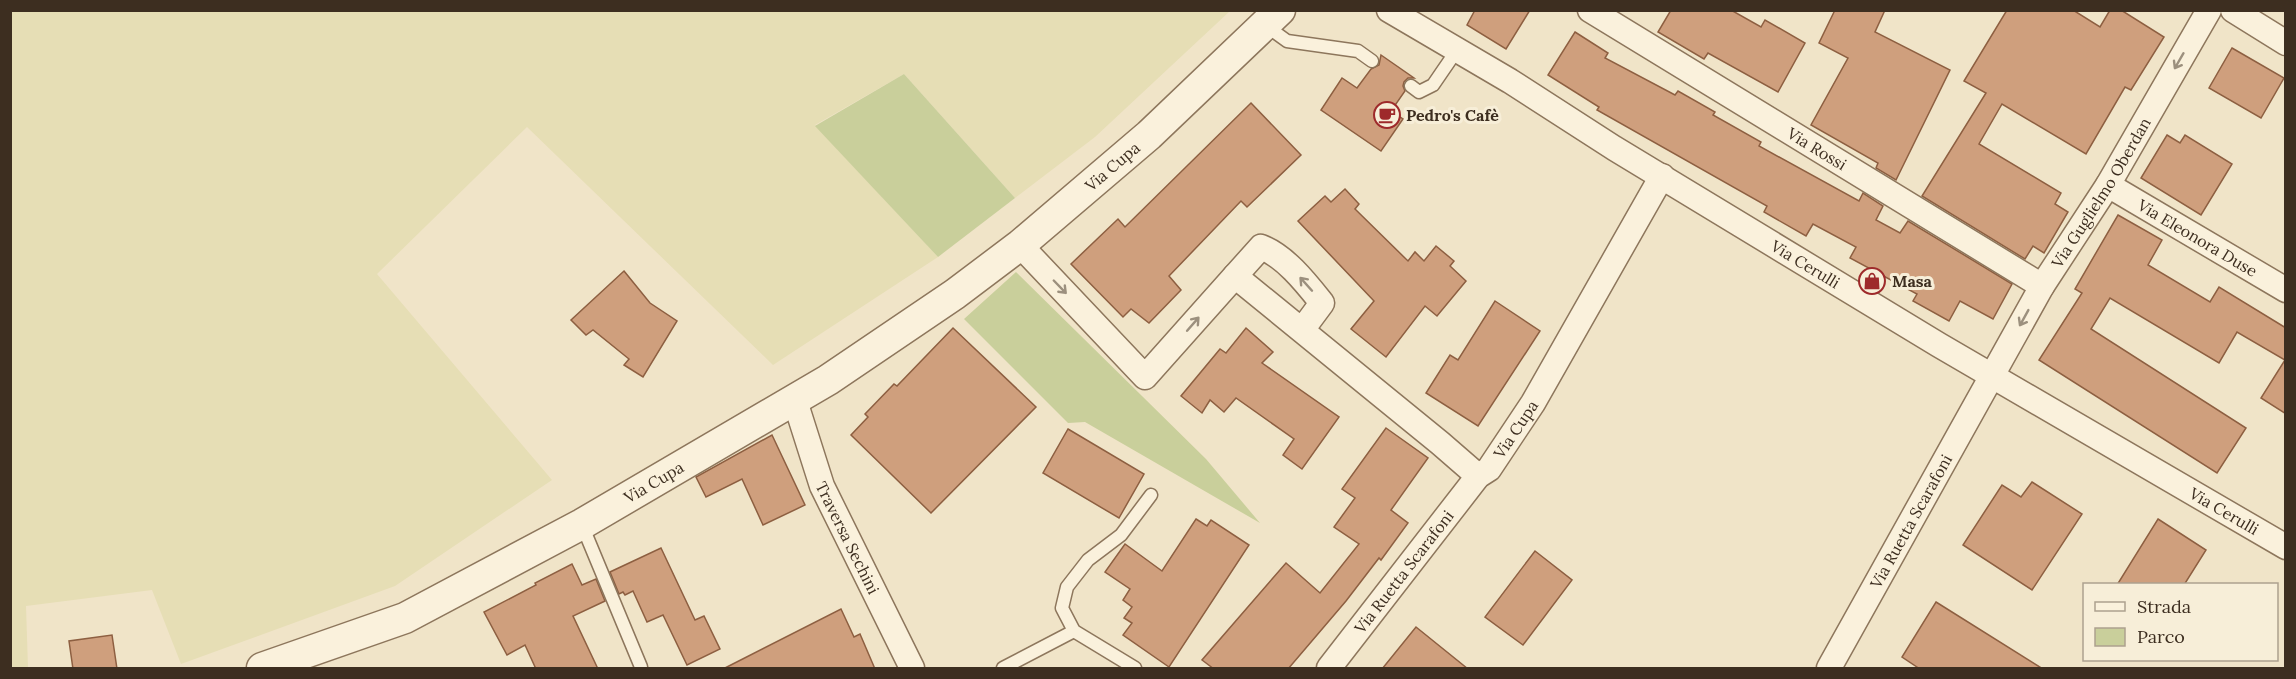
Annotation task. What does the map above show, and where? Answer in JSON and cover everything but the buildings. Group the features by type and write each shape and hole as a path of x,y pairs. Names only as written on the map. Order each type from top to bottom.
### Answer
{"street":[{"name":"Via Cerulli","path":"1389,10 1992,376 2286,547"},
{"name":"Via Rossi","path":"1590,10 2042,286"},
{"name":"Via Guglielmo Oberdan","path":"1992,376 2042,286 2108,185 2209,10"},
{"path":"2233,10 2286,43"},
{"name":"Via Cupa","path":"262,669 405,618 582,524 795,401 955,294 1020,245 1149,135 1272,18"},
{"name":"Via Cupa","path":"1478,476 1489,469 1533,404 1662,176"},
{"name":"Via Eleonora Duse","path":"2108,185 2286,290"},
{"path":"1020,245 1145,377 1261,248 1270,251 1305,281 1322,303 1302,330"},
{"path":"1235,276 1478,476"},
{"name":"Via Ruetta Scarafoni","path":"1829,669 1992,376"},
{"name":"Traversa Sechini","path":"795,401 822,486 912,669"},
{"name":"Via Ruetta Scarafoni","path":"1329,669 1478,476"}],"lane":[{"path":"1272,18 1287,41 1358,51 1372,61"},
{"path":"1411,86 1419,92 1433,85 1457,50"},
{"path":"1135,669 1074,631 1062,608 1067,587 1088,560 1121,535 1151,495"},
{"path":"582,524 641,667"},
{"path":"1003,669 1074,631"}],"shaded area":[{"path":"10,11 1230,11 1095,137 1015,198 904,74 815,125 938,257 773,365 527,127 377,274 552,480 395,586 181,664 152,590 26,606 28,668 10,668"}],"green space":[{"path":"904,74 1015,198 938,257 815,126"},
{"path":"1016,272 1206,459 1260,523 1085,422 1068,423 964,319"}],"place":[{"name":"Pedro's Cafè","path":"1387,115"},
{"name":"Masa","path":"1872,281"}]}
